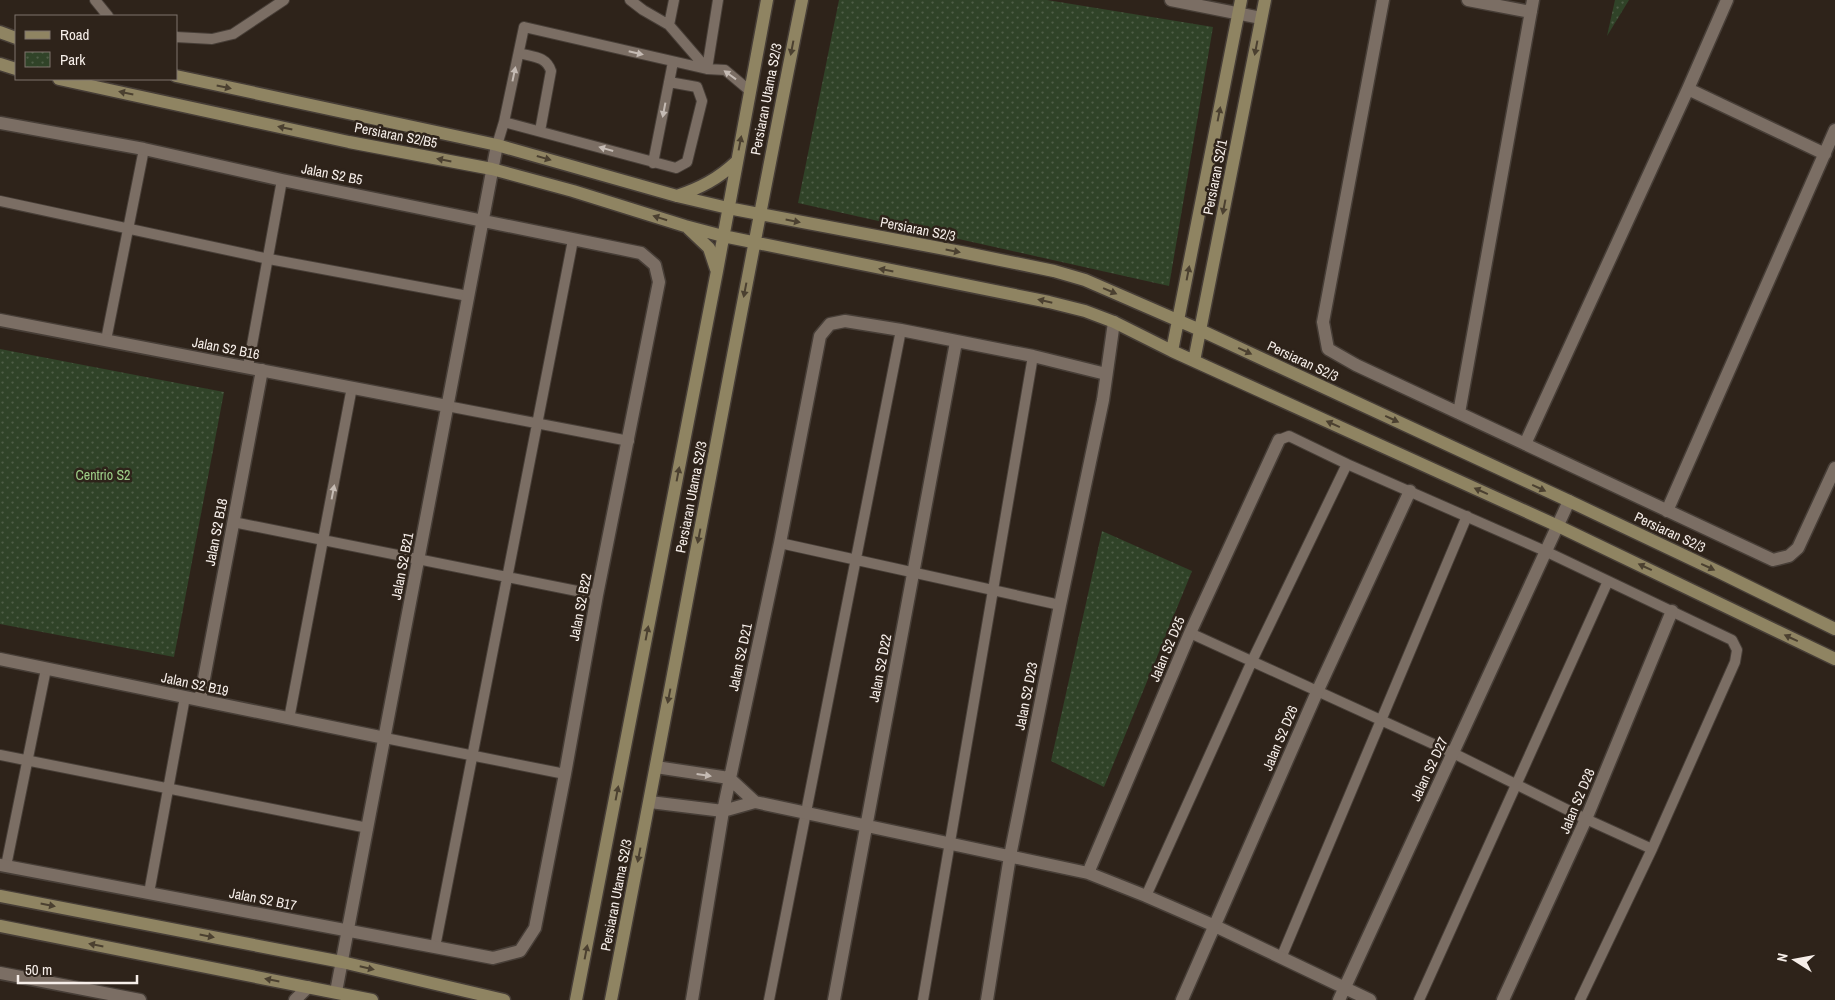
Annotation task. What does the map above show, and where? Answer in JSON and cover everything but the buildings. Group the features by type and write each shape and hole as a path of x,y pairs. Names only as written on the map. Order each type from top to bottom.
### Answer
{"main road":[{"name":"Persiaran Utama S2/3","path":"576,1000 724,236 767,0"},
{"name":"Persiaran Utama S2/3","path":"611,1000 650,802 758,215 802,0"},
{"name":"Persiaran S2/1","path":"1172,351 1241,0"},
{"name":"Persiaran S2/1","path":"1194,360 1265,0"},
{"path":"0,32 15,38"},
{"path":"0,64 15,69"},
{"name":"Persiaran S2/B5","path":"178,76 497,145 677,196 728,208"},
{"name":"Persiaran S2/B5","path":"64,80 340,140 492,169 724,236 1010,293 1085,312 1114,322 1172,351 1558,526 1835,659"},
{"path":"677,196 709,183 722,175 736,162"},
{"name":"Persiaran S2/3","path":"728,208 1054,271 1085,280 1200,330 1569,501 1835,629"},
{"path":"685,226 709,248 717,271"},
{"path":"0,896 342,962 504,1000"},
{"path":"0,926 372,1000"}],"street":[{"path":"1171,0 1206,3 1261,18"},
{"path":"1384,0 1323,322 1328,349 1356,365 1773,560 1789,556 1798,548 1835,468"},
{"path":"1459,413 1532,6 1468,0"},
{"path":"1526,444 1727,0"},
{"path":"1688,89 1824,154"},
{"name":"Jalan S2 B5","path":"0,123 144,149 282,180 641,253 654,264"},
{"path":"1667,511 1835,130"},
{"name":"Jalan S2 B21","path":"336,992 497,145"},
{"name":"Jalan S2 B22","path":"520,951 535,928 597,594 629,441 659,282 654,264"},
{"name":"Jalan S2 B16","path":"0,320 447,406"},
{"name":"Jalan S2 D21","path":"692,1000 729,778 780,543 820,336 830,324 845,321 901,330"},
{"name":"Jalan S2 D23","path":"987,1000 1010,856 1103,400 1114,322"},
{"path":"901,330 1033,356 1106,374"},
{"name":"Jalan S2 D22","path":"834,1000 956,342"},
{"name":"Jalan S2 B18","path":"200,700 262,370"},
{"name":"Jalan S2 D25","path":"1088,873 1190,633 1279,440"},
{"name":"Jalan S2 D26","path":"1182,1000 1317,692 1410,491"},
{"name":"Jalan S2 D27","path":"1339,1000 1569,501"},
{"name":"Jalan S2 D28","path":"1503,1000 1586,819 1672,611"},
{"name":"Jalan S2 B19","path":"0,659 384,738"},
{"path":"656,767 729,778 755,802"},
{"path":"650,802 723,812 755,802 1088,873 1215,926 1370,1000"},
{"name":"Jalan S2 B17","path":"3,865 493,958 520,951"},
{"path":"0,973 140,1000"},
{"path":"295,1000 308,986"}],"lane":[{"path":"95,0 107,15"},
{"path":"178,37 212,39 233,34 284,0"},
{"path":"630,0 670,25 707,69"},
{"path":"670,25 674,0"},
{"path":"707,69 718,0"},
{"path":"497,145 504,122 524,27 673,62 707,69 725,70 750,90"},
{"path":"519,53 543,59 552,71 540,131"},
{"path":"653,162 673,62"},
{"path":"504,122 676,168 687,162 702,101 698,87 669,82"},
{"path":"106,340 144,149"},
{"path":"248,367 282,180"},
{"path":"0,201 269,259 468,296"},
{"path":"435,946 573,240"},
{"path":"769,1000 901,330"},
{"path":"923,1000 1033,356"},
{"path":"289,719 352,387"},
{"path":"447,406 629,441"},
{"path":"1279,440 1289,436 1347,464 1545,551 1732,640 1737,650 1735,662 1652,849 1580,1000"},
{"path":"1146,896 1252,661 1347,464"},
{"path":"1281,958 1466,516"},
{"path":"234,522 597,594"},
{"path":"780,543 1060,605"},
{"path":"1420,1000 1608,581"},
{"path":"1190,633 1453,753 1586,819 1652,849"},
{"path":"3,865 28,760 46,669"},
{"path":"149,893 185,697"},
{"path":"384,738 565,774"},
{"path":"0,755 368,828"}],"green space":[{"path":"839,0 1047,0 1213,27 1169,286 798,203"},
{"path":"1615,0 1629,0 1607,36"},
{"name":"Centrio S2","path":"0,349 224,392 174,657 0,624"},
{"path":"1102,531 1192,571 1104,787 1051,761"}]}
